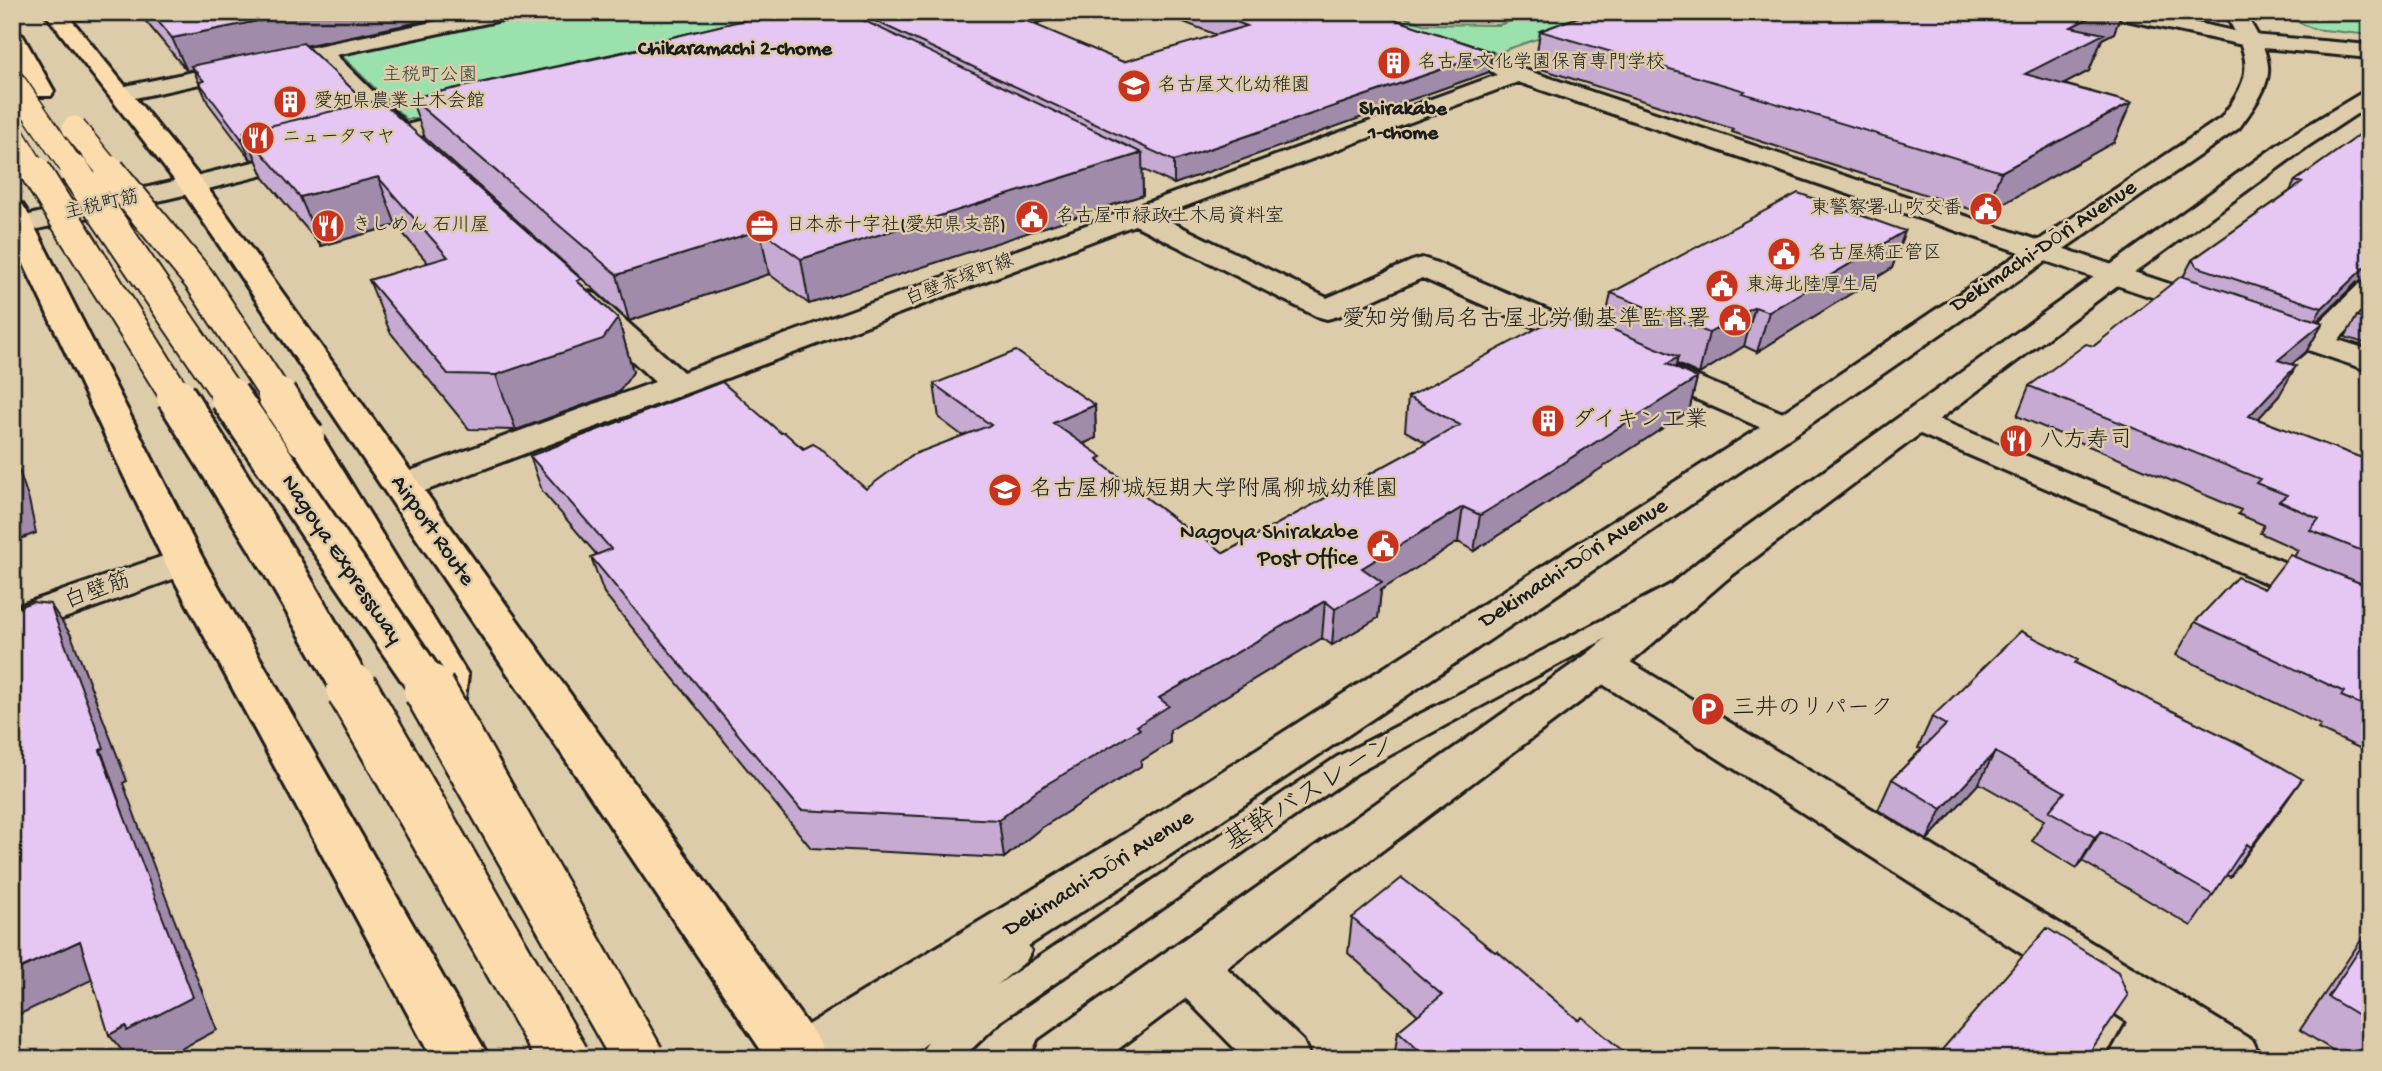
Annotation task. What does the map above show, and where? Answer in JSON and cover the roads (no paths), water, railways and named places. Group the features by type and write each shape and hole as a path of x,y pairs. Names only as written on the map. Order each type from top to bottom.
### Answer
{"highway":[{"name":"Airport Route","path":"54,12 192,185 800,1059"},
{"path":"12,36 28,86 199,279 305,439 446,676 442,707 639,1059"},
{"path":"113,50 150,132"},
{"path":"12,134 283,568 564,1059"},
{"path":"15,221 184,561 462,1059"}],"street":[{"path":"130,92 511,12"},
{"path":"2117,12 2252,41 2370,52"},
{"name":"Dekimachi-Dōri Avenue","path":"800,1059 1128,857 1785,426 2038,251 2230,123 2251,97 2262,70 2252,41 2234,12"},
{"path":"321,52 432,161"},
{"path":"1468,57 2370,361"},
{"name":"白壁赤塚町線","path":"401,487 1135,215 1164,193 1519,74"},
{"path":"1060,1059 1602,664 1713,570 2113,275 2299,141 2370,95"},
{"name":"主税町筋","path":"15,221 192,185 494,110"},
{"path":"1135,215 1327,310 1422,267 1785,426"},
{"path":"566,283 679,386"},
{"path":"2317,343 2370,290"},
{"path":"1916,420 2370,614"},
{"name":"白壁筋","path":"12,623 184,561"},
{"path":"1602,664 2149,1037 2233,1059"},
{"path":"1188,965 1283,1059"}],"lane":[{"name":"基幹バスレーン","path":"935,1059 990,1009 1347,765 1713,570"},
{"path":"881,1059 1128,857"}],"place":[{"name":"名古屋文化学園保育専門学校","path":"1394,63"},
{"name":"名古屋文化幼稚園","path":"1134,86"},
{"name":"愛知県農業土木会館","path":"290,102"},
{"name":"ニュータマヤ","path":"258,138"},
{"name":"東警察署山吹交番","path":"1986,209"},
{"name":"名古屋市緑政土木局資料室","path":"1032,217"},
{"name":"きしめん 石川屋","path":"328,226"},
{"name":"日本赤十字社(愛知県支部)","path":"762,226"},
{"name":"名古屋矯正管区","path":"1784,254"},
{"name":"東海北陸厚生局","path":"1722,286"},
{"name":"愛知労働局名古屋北労働基準監督署","path":"1735,320"},
{"name":"ダイキン工業","path":"1548,421"},
{"name":"八方寿司","path":"2016,441"},
{"name":"名古屋柳城短期大学附属柳城幼稚園","path":"1005,490"},
{"name":"Nagoya Shirakabe Post Office","path":"1383,546"},
{"name":"三井のリパーク","path":"1708,709"}],"district":[{"name":"Chikaramachi 2-chome","path":"735,50"},
{"name":"Shirakabe 1-chome","path":"1403,122"}],"park label":[{"name":"主税町公園","path":"430,76"}]}
